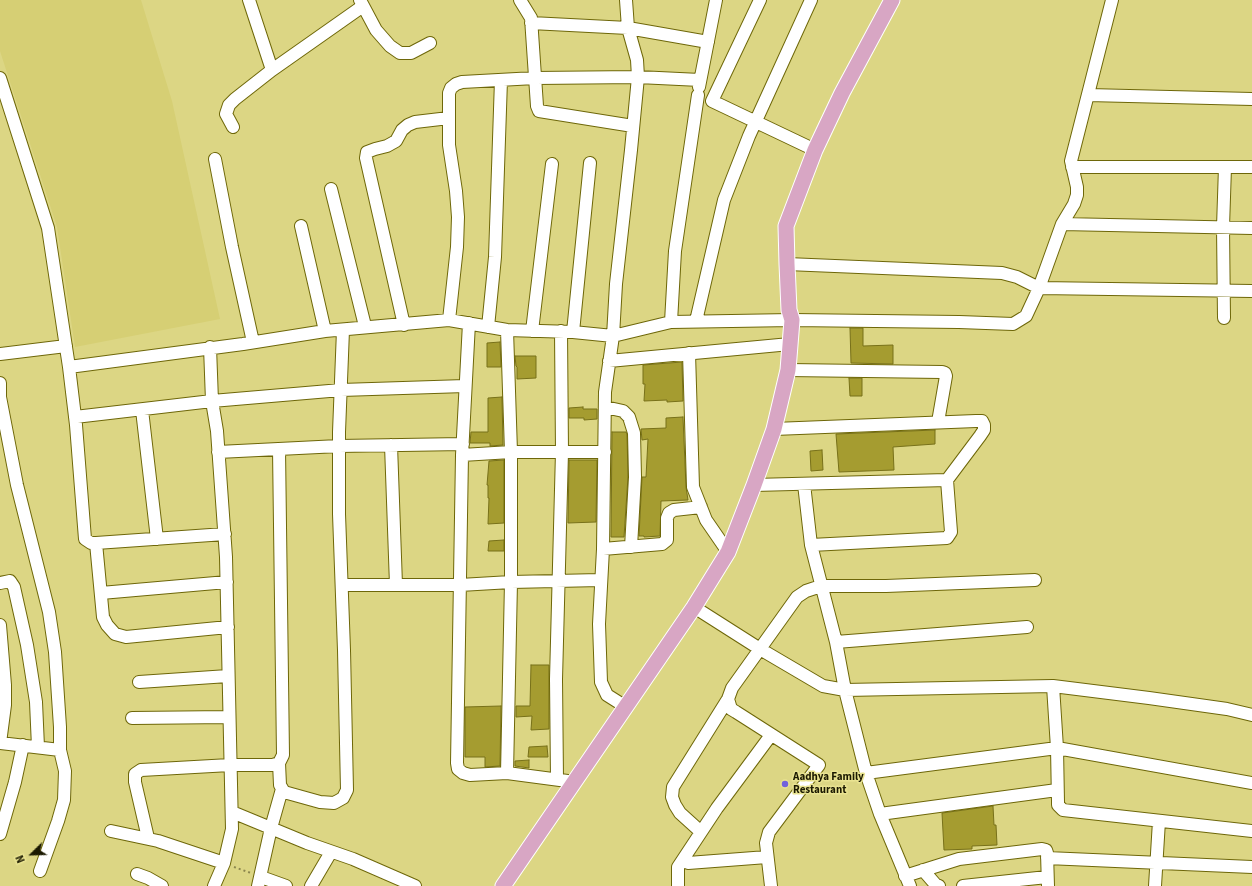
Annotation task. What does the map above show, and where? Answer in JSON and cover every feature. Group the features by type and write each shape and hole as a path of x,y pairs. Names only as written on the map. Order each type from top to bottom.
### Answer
{"main road":[{"path":"503,886 694,607 728,552 774,429 788,370 792,320 789,310 786,226 815,150 842,93 892,0"}],"street":[{"path":"249,0 272,70"},
{"path":"520,0 529,14 531,23 537,106 539,111 633,126"},
{"path":"626,0 628,28 637,60 638,77 620,240 613,336 605,392 603,549 600,580 599,624 601,682 607,695 626,707"},
{"path":"671,322 675,250 700,80 716,0"},
{"path":"712,101 760,0"},
{"path":"696,321 724,200 756,122 811,0"},
{"path":"69,367 253,342 325,330 343,330 365,326 404,325 449,320 507,330 567,331 613,336 671,322 696,321 792,320 959,322 1008,325 1018,322 1026,316 1039,288 1062,224 1074,204 1077,195 1077,187 1072,167 1073,154 1112,0"},
{"path":"233,127 226,114 229,104 361,3 376,30 390,46 400,53 411,53 430,43"},
{"path":"531,23 628,28 708,42"},
{"path":"449,320 457,247 458,216 449,145 449,92 451,88 462,82 535,78 638,77 700,80"},
{"path":"0,78 48,228 75,417 85,539 91,543 96,543 225,534"},
{"path":"488,327 495,257 501,80"},
{"path":"698,95 815,150"},
{"path":"1088,95 1252,99"},
{"path":"404,325 366,158 367,152 375,148 387,146 396,141 402,130 415,122 449,118"},
{"path":"216,159 232,247 253,342"},
{"path":"557,779 556,679 558,581 567,331 590,163"},
{"path":"532,331 552,164"},
{"path":"1072,167 1252,167"},
{"path":"1224,318 1223,227 1225,167"},
{"path":"331,189 365,326"},
{"path":"1062,224 1252,228"},
{"path":"301,226 325,330"},
{"path":"787,264 1002,273 1018,276 1039,288 1252,291"},
{"path":"469,323 462,450 458,768 463,773 470,775 507,773 575,782"},
{"path":"279,449 283,755 279,763 280,785 284,792 320,802 334,803 343,798 347,790 339,514 339,446 343,330"},
{"path":"507,330 511,452 511,582 507,773"},
{"path":"609,361 790,344"},
{"path":"0,354 66,346"},
{"path":"210,347 212,401 225,534 232,812 232,829 224,863 214,886"},
{"path":"689,353 694,487 706,520 728,552"},
{"path":"788,370 945,373 946,376 938,422"},
{"path":"75,417 212,401 341,390 466,386"},
{"path":"0,388 0,397 17,485 49,612 55,652 60,750 65,771 64,800 40,871"},
{"path":"605,407 623,411 629,417 634,433 636,477 631,547"},
{"path":"142,410 157,539"},
{"path":"774,429 976,420 982,421 984,425 984,430 980,436 947,480 951,532 947,538 811,545"},
{"path":"218,452 392,445 511,452 605,452"},
{"path":"392,445 396,585"},
{"path":"754,485 947,480"},
{"path":"804,484 811,545 836,642 845,690 866,773 880,814 907,881 923,870 959,859 1042,849 1046,850 1048,881 963,886"},
{"path":"603,549 662,544 667,540 667,518 669,513 674,510 701,507"},
{"path":"96,543 103,617 107,625 115,634 126,637 228,628"},
{"path":"342,585 460,585 600,580"},
{"path":"701,832 680,812 675,805 672,797 673,787 728,699 732,688 797,597 822,586 886,586 1035,580"},
{"path":"0,583 10,581 14,587 27,645 36,702 38,747"},
{"path":"101,593 227,582"},
{"path":"694,607 760,649 823,686 845,690 1053,686 1227,709 1252,715"},
{"path":"0,624 2,668 6,705 0,743 60,750"},
{"path":"836,642 1027,627"},
{"path":"139,682 228,676"},
{"path":"1053,686 1057,748 1058,805 1063,810 1252,831"},
{"path":"728,699 731,709 819,764 769,832 766,843 771,886"},
{"path":"132,718 229,717"},
{"path":"678,886 678,867 717,808 771,735"},
{"path":"0,834 15,782 23,745"},
{"path":"866,773 1057,748 1252,783"},
{"path":"148,838 135,782 135,774 141,770 230,765 273,765 279,763"},
{"path":"282,789 271,828 260,881 286,886"},
{"path":"880,814 1057,790"},
{"path":"232,812 331,852 353,859 415,886"},
{"path":"1155,886 1159,821"},
{"path":"111,831 148,838 224,863"},
{"path":"311,886 331,852"},
{"path":"688,863 767,856"},
{"path":"1047,858 1252,867"},
{"path":"923,870 936,885 939,886"},
{"path":"137,874 162,886"}],"path":[{"path":"224,863 260,881"}],"shaded area":[{"path":"0,0 141,0 172,101 220,319 75,347 57,227 0,51"}],"building":[{"path":"850,328 863,328 863,346 893,345 893,364 851,363"},
{"path":"500,342 501,367 487,367 487,343"},
{"path":"515,356 536,356 536,378 517,379"},
{"path":"682,362 683,401 644,401 645,384 643,384 643,365"},
{"path":"849,378 862,378 862,396 850,396"},
{"path":"502,397 503,445 490,446 490,443 470,443 471,432 488,432 488,398"},
{"path":"583,407 583,409 597,409 597,419 584,420 584,418 569,418 569,408"},
{"path":"683,417 686,487 688,500 661,501 660,536 639,536 642,477 646,477 648,439 642,440 641,429 666,428 666,418"},
{"path":"935,430 935,444 893,447 894,470 839,472 836,434"},
{"path":"612,432 626,432 627,434 628,477 624,537 611,537"},
{"path":"822,450 823,470 811,471 810,451"},
{"path":"504,460 504,523 488,524 489,498 487,485 489,461"},
{"path":"569,460 597,460 596,522 568,523"},
{"path":"504,540 504,551 488,551 489,541"},
{"path":"531,665 549,665 549,729 531,730 532,716 516,717 516,706 530,706"},
{"path":"501,706 500,766 485,767 485,757 465,757 465,707"},
{"path":"547,746 548,757 528,757 529,747"},
{"path":"529,760 529,768 515,766 515,761"},
{"path":"993,806 997,845 972,846 972,849 944,850 942,813"}],"place":[{"name":"Aadhya Family Restaurant","path":"785,784"}]}
